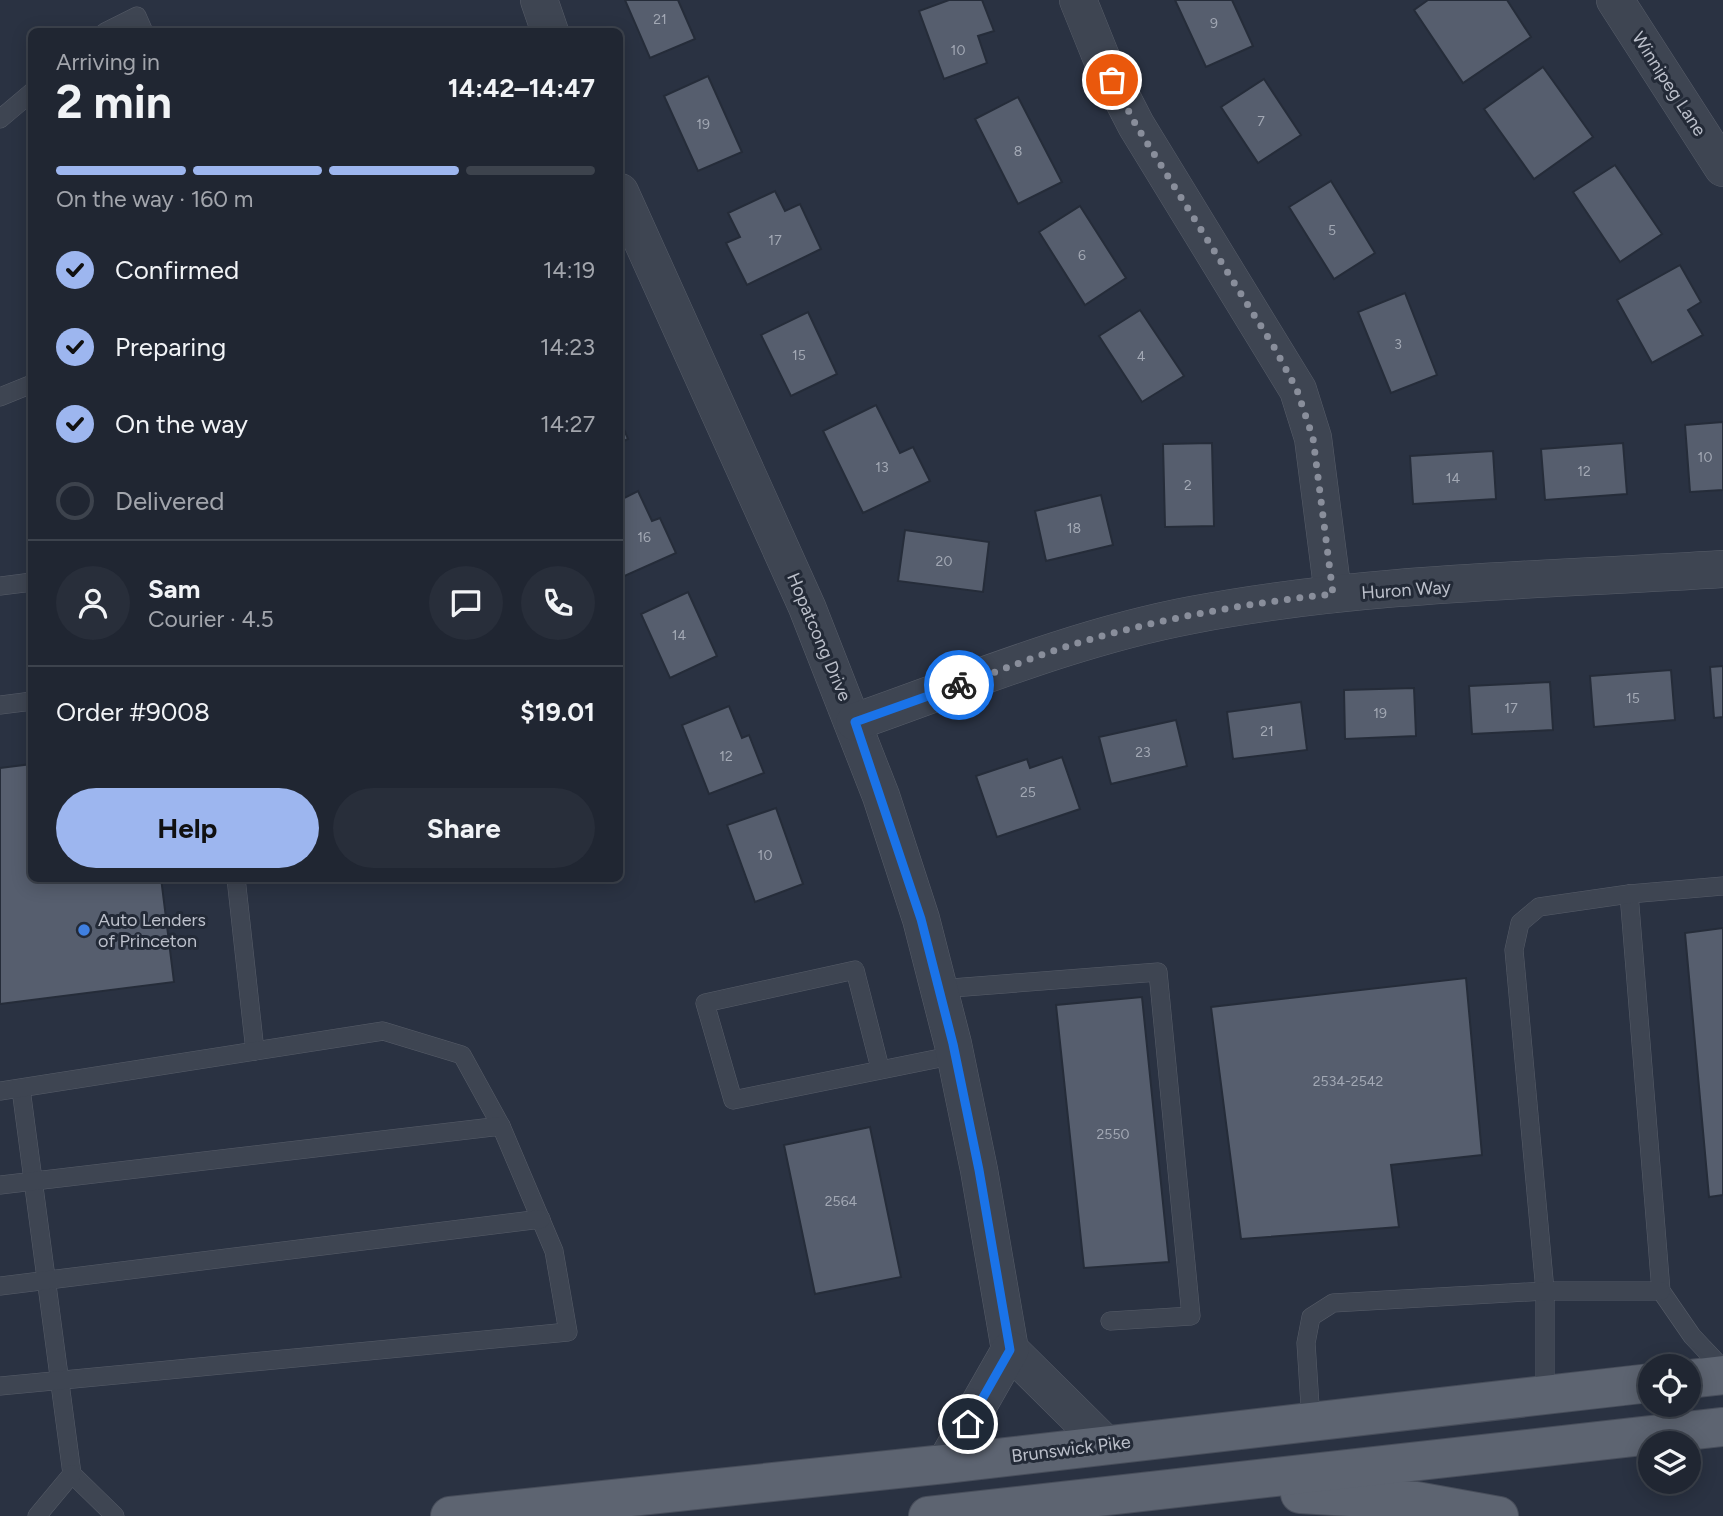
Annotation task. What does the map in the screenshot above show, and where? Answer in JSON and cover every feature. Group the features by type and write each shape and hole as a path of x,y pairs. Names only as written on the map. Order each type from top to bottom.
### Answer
{"main road":[{"path":"1701,1378 1723,1375"},
{"name":"Brunswick Pike","path":"450,1516 945,1464 1638,1384"},
{"path":"928,1516 1723,1427"},
{"path":"1175,1489 1416,1501 1499,1516"}],"street":[{"path":"539,0 549,28"},
{"path":"1078,0 1101,57 1136,125 1274,347 1297,390 1313,438 1333,594"},
{"name":"Winnipeg Lane","path":"1615,0 1723,168"},
{"name":"Hopatcong Drive","path":"623,199 807,607 855,722 921,919 939,989 979,1170 1010,1350"},
{"name":"Huron Way","path":"855,722 1080,643 1189,615 1333,594 1723,569"},
{"path":"945,1464 1010,1350 1106,1445"}],"lane":[{"path":"113,28 137,16 142,28"},
{"path":"0,119 28,95"},
{"path":"0,397 28,386"},
{"path":"0,586 28,582"},
{"path":"0,705 28,702"},
{"path":"236,882 255,1051"},
{"path":"1545,1394 1545,1291 1514,950 1520,922 1539,907 1629,894 1723,886"},
{"path":"1629,894 1661,1291 1692,1336 1723,1369"},
{"path":"880,1068 855,970 705,1003 733,1100 880,1068 955,1055"},
{"path":"939,989 1158,972 1191,1315 1110,1321"},
{"path":"0,1091 383,1031 462,1055 501,1126 554,1251 568,1332 0,1386"},
{"path":"21,1089 72,1474 115,1516"},
{"path":"0,1185 501,1126"},
{"path":"0,1286 541,1219"},
{"path":"1311,1421 1306,1343 1311,1317 1333,1303 1545,1291 1661,1291"},
{"path":"37,1516 72,1474"}],"building":[{"path":"625,0 678,0 695,39 650,58"},
{"path":"949,0 982,0 994,31 978,36 987,63 944,79 919,11"},
{"path":"1175,0 1232,0 1253,46 1206,67"},
{"path":"1428,0 1507,0 1531,37 1463,83 1414,10"},
{"path":"1543,67 1593,137 1534,179 1484,109"},
{"path":"708,76 742,152 698,171 664,96"},
{"path":"1264,79 1301,135 1258,163 1221,107"},
{"path":"1018,97 1062,182 1018,204 975,119"},
{"path":"1615,165 1662,234 1620,262 1573,192"},
{"path":"1331,181 1375,253 1334,279 1289,207"},
{"path":"775,191 785,211 800,204 821,249 747,285 726,243 740,237 728,213"},
{"path":"1080,206 1126,278 1085,305 1039,232"},
{"path":"1680,265 1701,302 1688,310 1703,335 1652,363 1617,300"},
{"path":"1405,293 1437,375 1391,393 1358,312"},
{"path":"1140,310 1184,376 1142,402 1099,336"},
{"path":"808,312 837,374 791,396 761,335"},
{"path":"876,405 900,453 913,447 930,481 863,513 823,431"},
{"path":"1723,422 1723,490 1690,492 1685,425"},
{"path":"623,427 628,439 623,442"},
{"path":"1212,443 1214,526 1165,527 1163,444"},
{"path":"1623,443 1627,494 1545,500 1541,449"},
{"path":"1493,451 1496,499 1413,504 1410,456"},
{"path":"638,491 652,521 660,518 676,553 623,577 623,498"},
{"path":"1101,495 1113,545 1046,561 1035,511"},
{"path":"905,530 989,542 983,592 898,581"},
{"path":"688,592 717,656 670,678 641,614"},
{"path":"1723,666 1723,717 1714,718 1710,667"},
{"path":"1671,670 1675,720 1594,727 1590,676"},
{"path":"1550,682 1553,730 1472,734 1469,686"},
{"path":"1414,688 1416,736 1345,739 1344,690"},
{"path":"1301,702 1307,750 1233,759 1227,712"},
{"path":"729,706 742,738 749,735 764,773 709,794 682,725"},
{"path":"1176,720 1187,766 1111,784 1099,737"},
{"path":"1062,757 1080,809 997,837 976,776 1027,759 1030,768"},
{"name":"Auto Lenders of Princeton","path":"28,764 28,882 162,882 174,982 0,1004 0,768"},
{"path":"776,808 803,884 755,902 727,825"},
{"path":"1723,928 1723,1195 1709,1197 1685,933"},
{"path":"1466,978 1482,1155 1391,1165 1399,1227 1241,1239 1211,1007"},
{"path":"1142,997 1169,1262 1084,1268 1056,1005"},
{"path":"870,1127 901,1277 815,1294 784,1145"}],"way so far":[{"path":"959,685 1080,643 1189,615 1333,594 1313,438 1297,390 1274,347 1136,125 1112,80"}],"place":[{"name":"Auto Lenders of Princeton","path":"84,930"}],"route":[{"path":"959,685 855,722 921,919 953,1044 979,1170 1010,1350 968,1424"}]}
